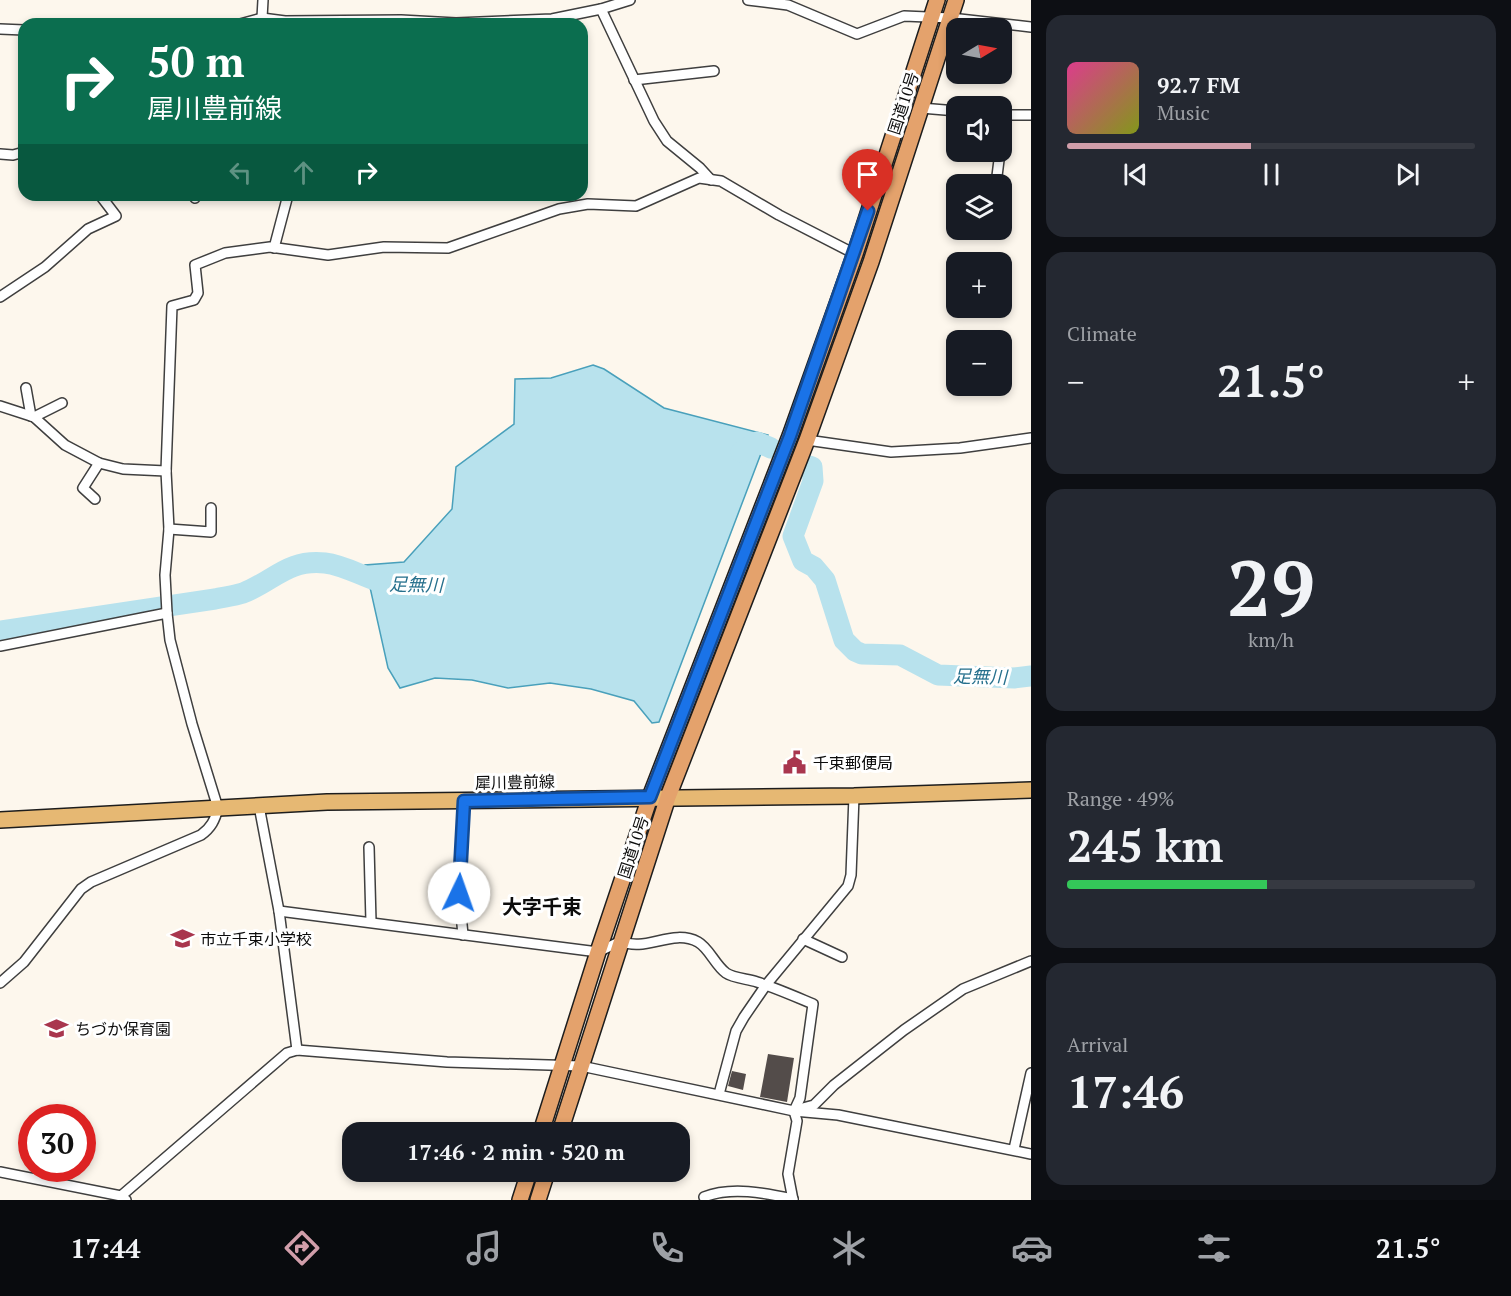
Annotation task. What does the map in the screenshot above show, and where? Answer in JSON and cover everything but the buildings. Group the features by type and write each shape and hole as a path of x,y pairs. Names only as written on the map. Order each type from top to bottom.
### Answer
{"highway":[{"name":"国道10号","path":"544,1122 650,797 790,436 855,254 937,0"},
{"name":"国道10号","path":"951,18 956,0"},
{"name":"国道10号","path":"563,1122 669,797 807,440 871,262 946,33"},
{"path":"520,1200 526,1182"},
{"path":"538,1200 544,1182"}],"main road":[{"name":"犀川豊前線","path":"0,820 259,806 650,797 854,796 1031,790"}],"street":[{"path":"262,18 263,0"},
{"path":"557,18 601,9 630,0"},
{"path":"748,0 788,5 857,34 904,16 951,18"},
{"path":"601,9 654,121 667,141 711,180"},
{"path":"1012,25 1031,27"},
{"path":"0,29 18,30"},
{"path":"634,80 714,71"},
{"path":"921,108 946,110"},
{"path":"1012,115 1031,115"},
{"path":"0,154 18,154"},
{"path":"0,982 24,962 81,889 91,882 201,835 209,830 218,808 192,724 170,639 165,575 169,529 166,471 172,306 194,300 198,293 195,265 225,253 274,248 328,255 384,247 448,248 559,209 588,204 636,206 699,178 721,181 779,215 855,254"},
{"path":"0,297 45,267 88,229 116,216 105,201"},
{"path":"274,248 286,201"},
{"path":"26,388 33,417"},
{"path":"33,417 63,403"},
{"path":"0,406 33,417 65,446 99,463 123,469 166,471"},
{"path":"807,440 891,452 960,448 1031,438"},
{"path":"95,499 83,488 99,463"},
{"path":"169,529 211,532 211,508"},
{"path":"0,646 167,613"},
{"path":"718,1094 736,1031 766,985 848,886 851,875 854,796"},
{"path":"463,935 459,893 464,801"},
{"path":"259,806 279,911 297,1050"},
{"path":"369,847 370,922"},
{"path":"279,911 598,952 621,941 630,945 671,938 698,942 726,973 766,985 813,1004 800,1098 794,1111 797,1121 788,1174 793,1199 756,1191 714,1193 704,1197"},
{"path":"803,939 842,957"},
{"path":"794,1111 814,1105 834,1085 904,1030 963,989 1031,962"},
{"path":"0,1172 124,1198 287,1053 297,1050 447,1062 581,1066 794,1111 838,1115 1031,1154"},
{"path":"1014,1149 1031,1073"}],"water":[{"path":"593,365 604,369 664,408 768,435 659,722 652,723 634,701 591,689 550,683 508,688 472,680 435,678 400,688 388,668 365,565 404,562 452,509 456,467 514,424 515,379 551,378"}],"waterway":[{"name":"足無川","path":"741,452 757,442 771,448"},
{"name":"足無川","path":"809,466 812,467 813,481 793,536 803,561 814,567 825,580 844,640 855,651 862,654 900,655 938,675 1014,678 1031,676"},
{"name":"足無川","path":"0,631 236,595 301,564 325,563 396,585"}],"place":[{"name":"千束郵便局","path":"795,763"},
{"name":"市立千束小学校","path":"182,939"},
{"name":"ちづか保育園","path":"57,1029"}],"district":[{"name":"大字千束","path":"542,906"}],"route":[{"path":"459,893 464,801 650,797 790,436 855,254 868,211"}]}
